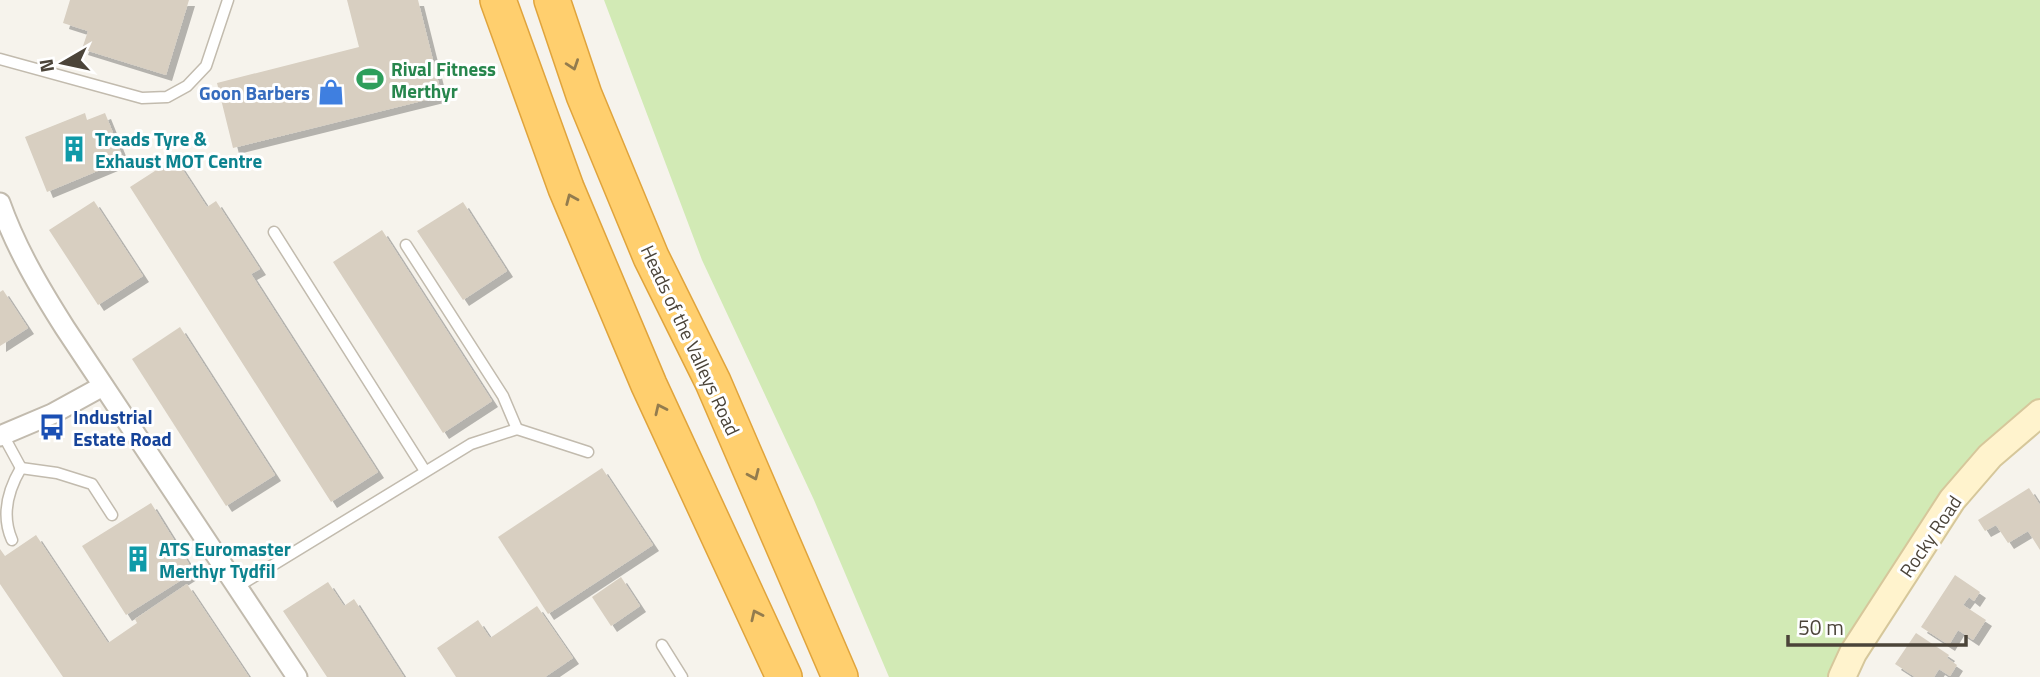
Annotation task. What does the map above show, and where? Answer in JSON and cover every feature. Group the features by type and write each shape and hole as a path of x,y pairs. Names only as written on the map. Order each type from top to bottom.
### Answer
{"highway":[{"path":"498,0 566,188 643,372 784,677"},
{"name":"Heads of the Valleys Road","path":"552,0 583,95 650,257 713,382 840,677"}],"street":[{"path":"0,203 29,271 297,677"},
{"path":"2,436 52,414 103,386"},
{"name":"Rocky Road","path":"1842,677 1853,653 1952,500 1990,456 2040,413"}],"lane":[{"path":"0,59 142,98 167,97 187,86 206,66 228,0"},
{"path":"274,232 425,471"},
{"path":"406,245 503,396 517,429"},
{"path":"237,587 471,444 517,429 588,452"},
{"path":"2,436 21,468"},
{"path":"21,468 57,473 92,484 112,515"},
{"path":"12,540 6,526 10,488 21,468"},
{"path":"662,645 682,677"}],"green space":[{"path":"604,0 2040,0 2040,398 1966,462 1828,677 889,677 814,500 702,260"}],"building":[{"path":"70,0 189,0 166,75 82,49 88,31 63,23"},
{"path":"347,0 418,0 442,96 233,148 217,83 359,47"},
{"name":"Treads Tyre & Exhaust MOT Centre","path":"85,113 87,120 105,113 124,160 47,192 25,137"},
{"path":"175,158 207,207 216,201 260,269 251,274 378,472 331,502 130,187"},
{"path":"94,201 143,276 98,305 49,230"},
{"path":"463,202 507,271 463,300 417,231"},
{"path":"382,230 492,401 443,433 333,262"},
{"path":"3,290 28,328 0,346 0,292"},
{"path":"180,327 275,475 226,506 132,359"},
{"path":"602,468 653,545 548,614 498,537"},
{"path":"2029,488 2040,505 2040,550 2028,531 2008,543 1996,525 1985,531 1978,520"},
{"name":"ATS Euromaster Merthyr Tydfil","path":"151,503 194,572 126,615 82,546"},
{"path":"36,535 108,643 137,623 135,619 187,584 249,677 63,677 0,584 0,549 5,556"},
{"path":"1955,575 1980,592 1974,601 1969,597 1963,605 1986,620 1973,640 1958,630 1949,645 1921,627"},
{"path":"621,577 640,606 611,626 592,597"},
{"path":"328,582 344,606 354,599 404,677 327,677 283,611"},
{"path":"537,606 573,658 545,677 456,677 437,648 478,620 490,638"},
{"path":"1916,633 1949,655 1947,658 1957,665 1950,676 1939,669 1934,677 1915,677 1895,664"}],"place":[{"name":"Rival Fitness Merthyr","path":"370,79"},
{"name":"Goon Barbers","path":"331,92"},
{"name":"Treads Tyre & Exhaust MOT Centre","path":"74,149"},
{"name":"Industrial Estate Road","path":"52,427"},
{"name":"ATS Euromaster Merthyr Tydfil","path":"138,559"}]}
